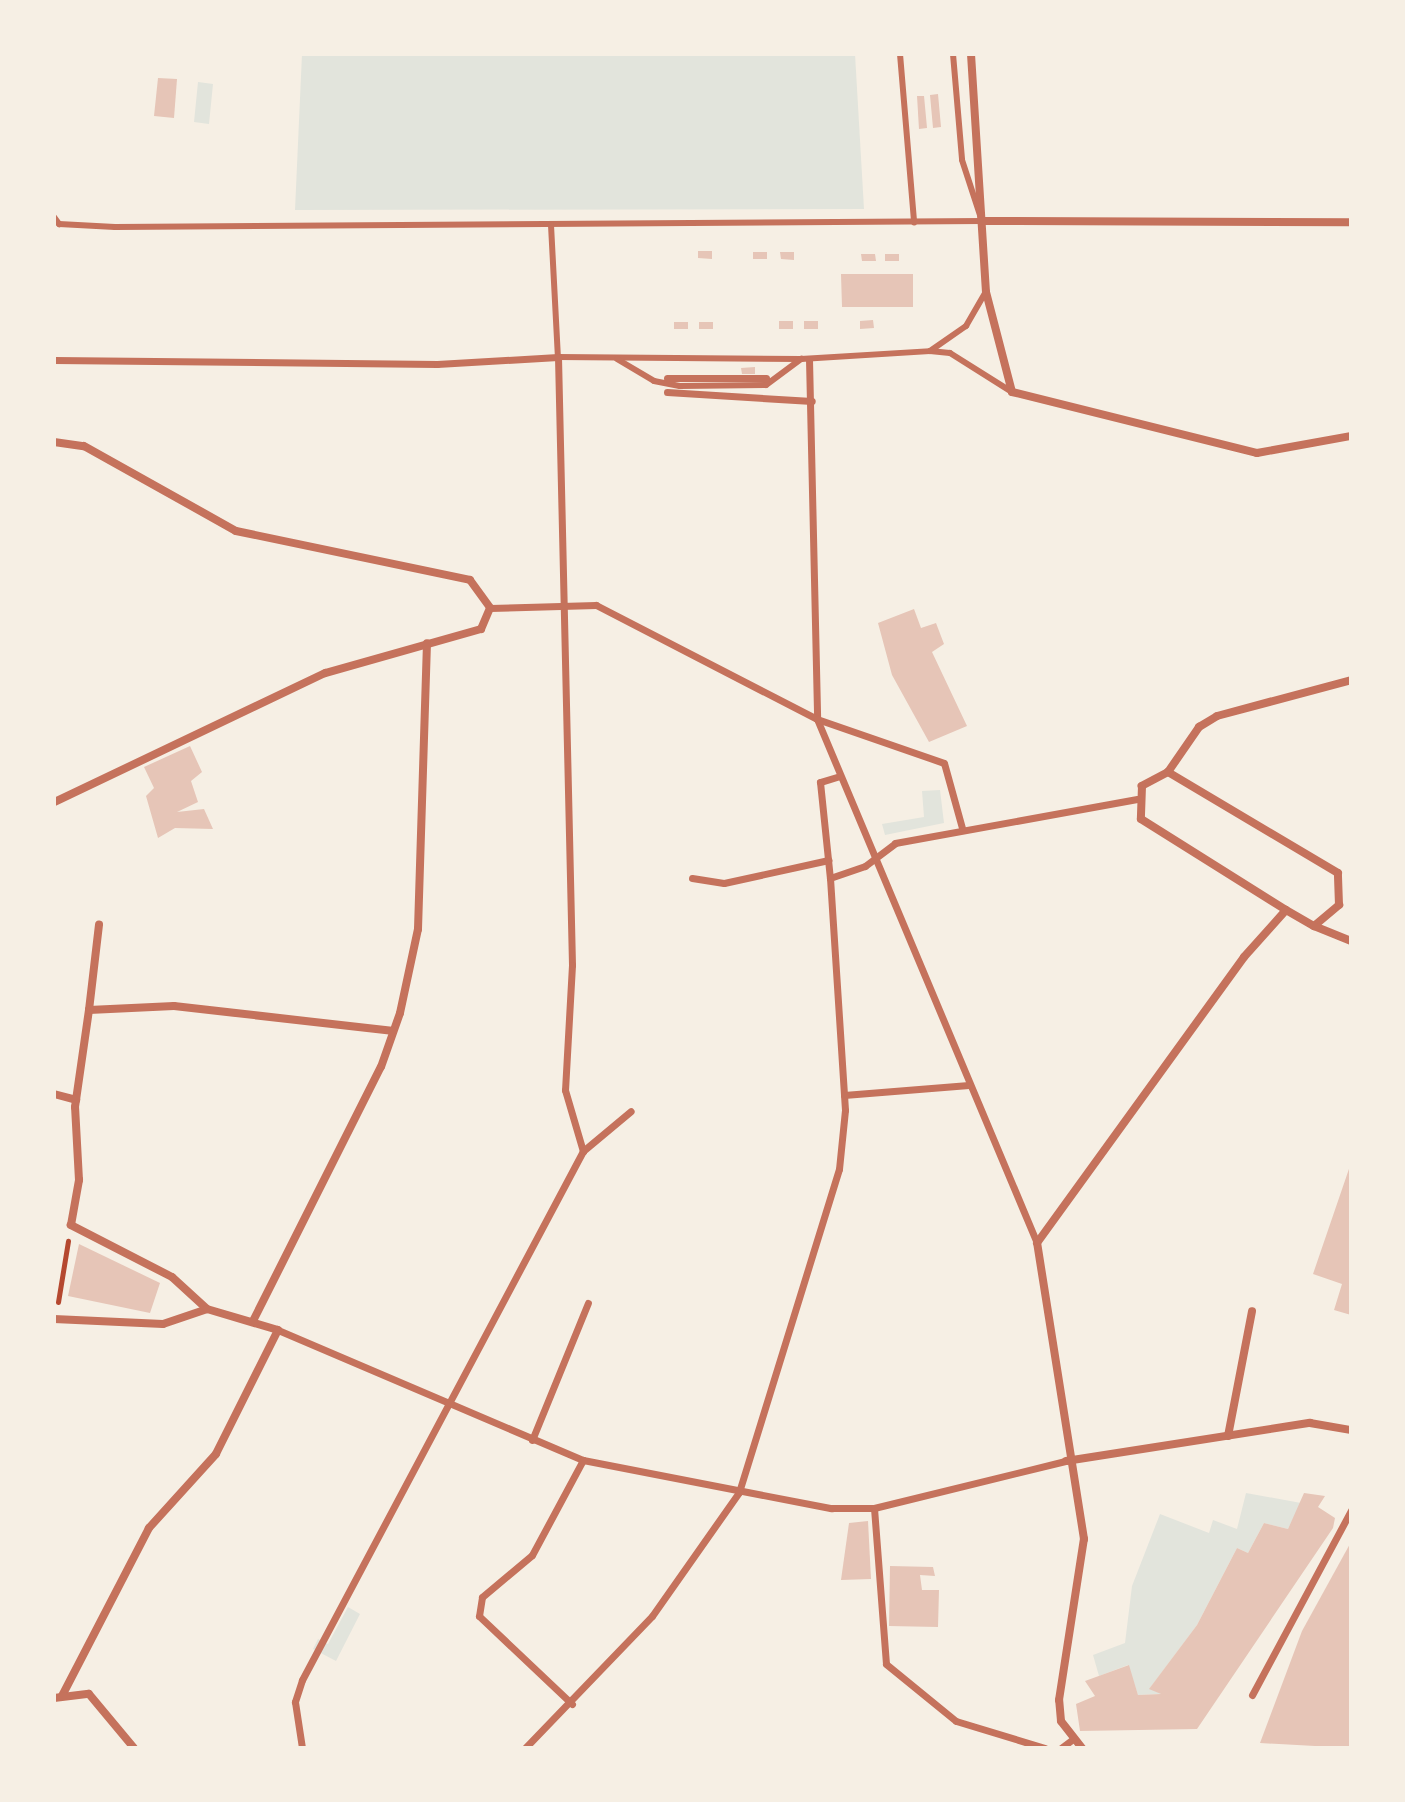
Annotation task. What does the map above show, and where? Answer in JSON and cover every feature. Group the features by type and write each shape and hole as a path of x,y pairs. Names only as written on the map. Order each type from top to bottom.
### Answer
{"street":[{"path":"971,54 986,292 1012,392 1257,453 1351,436"},
{"path":"983,221 1351,222"},
{"path":"54,360 437,364 558,357 572,965 565,1090 583,1151"},
{"path":"805,359 812,401 817,719 1037,1243 1066,1461 1084,1539 1059,1700 1061,1721 1082,1748"},
{"path":"667,378 766,378"},
{"path":"667,392 812,401"},
{"path":"54,442 84,446 236,531 470,580 490,608"},
{"path":"490,608 563,603 596,605 817,719 944,763 962,828"},
{"path":"54,802 325,673 481,629 490,608"},
{"path":"253,1321 392,1031 418,929 427,643"},
{"path":"1351,680 1217,716 1199,727 1168,772 1149,778 1137,799 1141,819 1286,910 1351,941"},
{"path":"1168,772 1338,873 1339,905 1314,926"},
{"path":"525,1748 572,1704 652,1616 739,1492 832,1196 844,1095 829,860 820,782 840,776"},
{"path":"830,878 874,859 895,843 962,828 1137,799"},
{"path":"692,878 724,883 829,860"},
{"path":"1037,1243 1286,910"},
{"path":"99,925 76,1100 79,1180 71,1225 172,1277 207,1309 278,1330 583,1460 675,1472 739,1492 874,1508 1066,1461 1310,1423 1351,1430"},
{"path":"89,1010 174,1006 392,1031"},
{"path":"844,1095 969,1085"},
{"path":"54,1094 76,1100"},
{"path":"302,1748 295,1702 302,1680 451,1405 583,1151 631,1111"},
{"path":"532,1440 588,1303"},
{"path":"54,1319 163,1324 207,1309"},
{"path":"1228,1436 1252,1311"},
{"path":"58,1697 149,1528 216,1454 278,1330"},
{"path":"572,1704 479,1616 482,1597 532,1555 583,1460"},
{"path":"874,1508 886,1664 956,1721 1045,1748"},
{"path":"1252,1695 1351,1510"},
{"path":"58,1697 89,1694 134,1748"},
{"path":"1061,1748 1073,1739"}],"lane":[{"path":"900,54 914,222"},
{"path":"54,217 59,224 115,227 983,221 962,160 953,54"},
{"path":"551,225 558,357 805,359 930,351 950,353 1012,392"},
{"path":"930,351 966,326 986,292"},
{"path":"615,357 654,381 680,386 766,385 805,359"}],"path":[{"path":"54,1319 71,1225"}],"shaded area":[{"path":"302,54 855,54 864,209 295,210"},
{"path":"198,82 213,84 209,124 194,122"},
{"path":"940,790 944,823 885,835 882,824 924,817 922,791"},
{"path":"1246,1493 1301,1503 1288,1529 1264,1523 1248,1553 1237,1548 1197,1625 1150,1688 1161,1694 1138,1695 1128,1665 1099,1676 1093,1655 1125,1643 1132,1586 1160,1514 1209,1533 1213,1520 1237,1529"},
{"path":"348,1607 360,1614 336,1661 313,1649 318,1639 328,1644"}],"building":[{"path":"158,78 177,79 174,118 154,116"},
{"path":"938,94 941,127 933,128 930,95"},
{"path":"917,96 924,96 927,128 919,129"},
{"path":"698,251 712,251 712,259 698,258"},
{"path":"753,252 767,252 767,259 753,259"},
{"path":"780,252 794,252 794,260 781,259"},
{"path":"861,254 875,254 876,261 862,261"},
{"path":"885,254 899,254 899,261 885,261"},
{"path":"841,274 913,274 913,307 842,307"},
{"path":"873,320 874,328 860,329 860,321"},
{"path":"779,321 793,321 793,329 779,329"},
{"path":"804,321 818,321 818,329 804,329"},
{"path":"674,322 688,322 688,329 674,329"},
{"path":"699,322 713,322 713,329 699,329"},
{"path":"755,367 755,374 742,374 741,368"},
{"path":"914,609 921,628 936,623 944,644 932,652 967,726 929,742 892,675 878,623"},
{"path":"190,746 202,772 191,781 198,802 177,812 204,809 213,829 175,828 158,838 146,796 154,788 144,767"},
{"path":"1351,1163 1351,1315 1334,1310 1342,1284 1313,1274"},
{"path":"79,1244 160,1283 150,1313 68,1296"},
{"path":"1304,1493 1325,1496 1318,1507 1335,1518 1333,1528 1197,1729 1080,1731 1076,1704 1095,1696 1085,1681 1129,1665 1138,1695 1161,1694 1149,1689 1197,1625 1237,1548 1248,1553 1264,1523 1288,1529"},
{"path":"868,1521 871,1579 841,1580 849,1523"},
{"path":"1351,1542 1351,1748 1260,1743 1302,1631"},
{"path":"890,1566 933,1567 935,1576 920,1575 922,1590 939,1590 938,1627 889,1626"}]}
